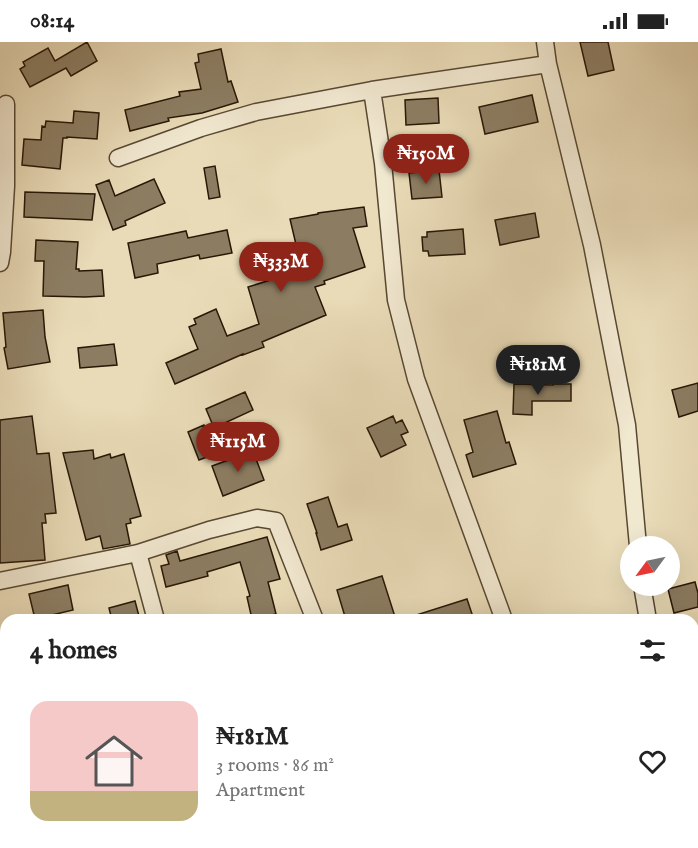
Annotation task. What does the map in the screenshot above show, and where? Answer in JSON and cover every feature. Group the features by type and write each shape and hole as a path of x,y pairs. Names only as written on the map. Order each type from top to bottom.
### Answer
{"street":[{"path":"544,42 592,245 627,425 637,536"},
{"path":"118,158 201,128 256,112 372,90 548,64"},
{"path":"372,90 383,163 396,300 416,379 502,614"},
{"path":"1,255 6,186 6,104"},
{"path":"0,580 138,553 209,530 257,518 276,521 313,614"},
{"path":"138,553 154,614"},
{"path":"644,596 647,614"}],"building":[{"path":"87,42 97,61 71,76 66,68 30,87 20,69 25,66 23,62 48,48 55,61"},
{"path":"580,42 608,42 614,70 588,76"},
{"path":"221,49 228,82 231,81 238,102 202,113 168,118 169,121 130,131 125,110 180,96 179,92 201,89 195,63 199,62 198,54"},
{"path":"532,95 538,122 485,134 479,107"},
{"path":"438,98 439,123 406,125 405,100"},
{"path":"74,111 99,113 97,139 63,138 60,169 22,165 24,139 41,140 42,126 45,127 46,121 73,123"},
{"path":"215,166 220,197 209,199 204,168"},
{"path":"439,170 442,197 412,199 409,173"},
{"path":"154,179 165,203 125,221 126,225 113,230 96,185 109,180 115,196"},
{"path":"25,192 95,194 92,220 24,217"},
{"path":"364,207 367,226 353,228 365,267 324,281 325,284 315,287 326,315 262,342 264,347 175,384 166,363 198,349 189,327 196,324 194,319 216,309 227,336 259,324 248,287 302,270 290,219"},
{"path":"535,213 539,237 500,245 495,220"},
{"path":"463,229 465,254 429,256 428,251 423,251 422,237 427,237 427,232"},
{"path":"227,230 232,253 200,259 199,255 157,264 158,273 135,278 128,243 186,231 188,238"},
{"path":"36,240 78,242 76,269 79,271 102,270 104,296 43,296 44,261 35,261"},
{"path":"43,310 50,362 8,369 4,348 6,347 3,313"},
{"path":"114,344 117,365 80,368 78,348"},
{"path":"698,383 698,411 679,417 672,390"},
{"path":"514,384 571,384 571,401 532,401 532,415 513,414"},
{"path":"245,392 253,410 214,428 206,409"},
{"path":"497,411 506,443 509,442 516,464 473,477 466,455 473,452 464,420"},
{"path":"32,416 37,454 49,453 56,513 45,514 46,523 42,523 45,560 0,563 0,420"},
{"path":"393,416 396,423 402,420 408,432 401,435 406,445 381,457 367,428"},
{"path":"204,425 215,454 199,460 188,432"},
{"path":"93,450 94,459 110,454 111,458 124,454 141,516 130,519 131,523 126,524 130,544 103,549 100,536 86,540 63,453"},
{"path":"253,451 264,480 223,496 212,466"},
{"path":"328,497 338,527 347,524 352,540 321,550 307,504"},
{"path":"267,537 280,579 268,582 276,614 251,614 247,597 250,596 240,562 207,572 208,576 166,587 161,566 169,564 166,555 177,551 180,561"},
{"path":"382,576 394,614 344,614 337,590"},
{"path":"695,582 698,607 674,613 670,596 680,596 680,586"},
{"path":"68,585 73,610 56,614 34,614 29,594"},
{"path":"467,599 472,614 420,614"},
{"path":"135,601 138,614 110,614 109,608"}]}
